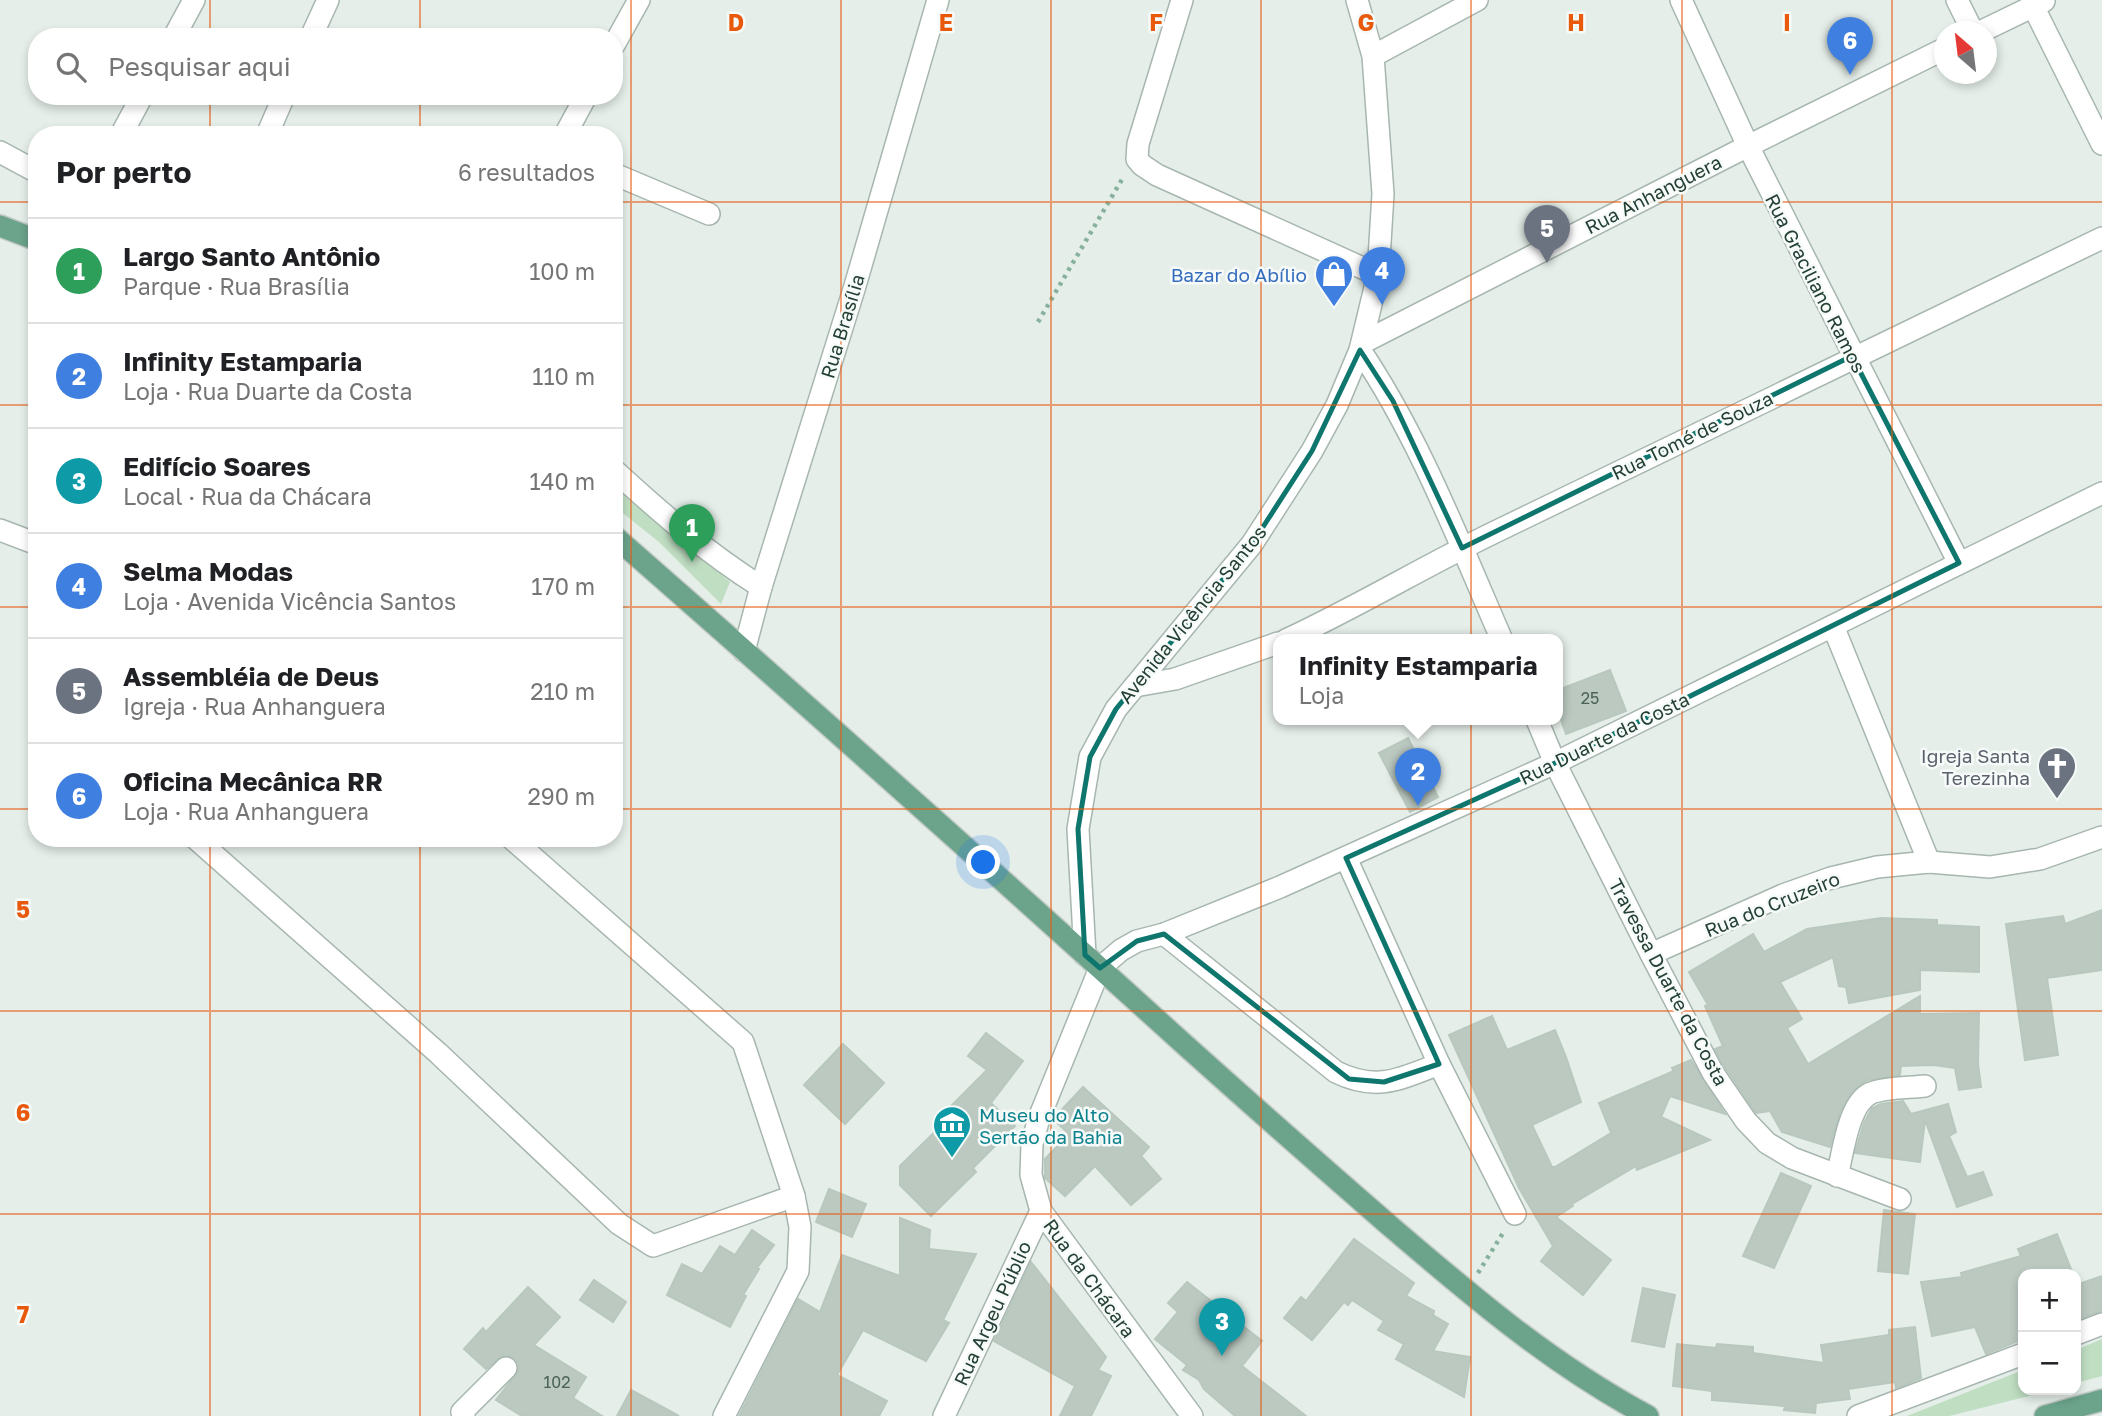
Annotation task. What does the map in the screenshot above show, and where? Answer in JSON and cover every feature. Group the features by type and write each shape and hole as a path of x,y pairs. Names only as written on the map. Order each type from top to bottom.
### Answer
{"main road":[{"path":"0,226 28,237"},
{"path":"623,544 991,869 1276,1127 1466,1292 1546,1354 1608,1395 1648,1416"},
{"path":"2045,1416 2102,1400"}],"street":[{"path":"179,28 194,0"},
{"path":"315,28 328,0"},
{"path":"623,29 639,0"},
{"name":"Rua Brasília","path":"744,651 761,587 855,286 938,0"},
{"path":"1182,0 1138,144 1136,154 1142,165 1157,175 1378,275"},
{"name":"Avenida Vicência Santos","path":"1092,961 1078,829 1090,757 1116,709 1252,544 1312,451 1337,405 1361,346 1378,275 1382,194 1373,56 1357,0"},
{"path":"1373,56 1476,0"},
{"name":"Rua Graciliano Ramos","path":"1681,0 1748,146 1959,563"},
{"path":"1957,0 1968,21"},
{"path":"1997,24 2039,3 2102,144"},
{"name":"Rua Anhanguera","path":"1361,346 1748,146 1934,54"},
{"path":"126,126 137,105"},
{"path":"271,126 280,105"},
{"path":"570,126 581,105"},
{"path":"0,152 28,168"},
{"path":"623,178 709,214"},
{"name":"Rua Tomé de Souza","path":"1299,634 1366,602 1462,548 1852,356 2102,238"},
{"path":"1361,346 1393,401 1499,634"},
{"path":"623,478 693,540 761,587"},
{"name":"Rua Duarte da Costa","path":"1092,961 1346,858 1555,763 2102,493"},
{"path":"0,530 28,541"},
{"path":"1833,626 1929,862"},
{"path":"1135,687 1175,679 1273,645"},
{"name":"Travessa Duarte da Costa","path":"1539,725 1555,763 1713,1073 1746,1121 1767,1143 1792,1158 1900,1199"},
{"name":"Rua do Cruzeiro","path":"1651,954 1783,895 1831,878 1877,867 1929,862 1990,867 2040,859 2102,837"},
{"path":"205,847 438,1053 619,1224 653,1245 794,1196"},
{"path":"521,847 744,1042 794,1196 800,1227 798,1271 724,1416"},
{"path":"1346,858 1438,1063 1515,1214"},
{"path":"1164,934 1336,1072 1349,1079 1368,1084 1384,1082 1438,1063"},
{"name":"Rua da Chácara","path":"1092,961 1032,1144 1031,1175 1041,1211 1174,1407 1192,1416"},
{"path":"1837,1177 1853,1116 1862,1098 1879,1091 1926,1086"},
{"name":"Rua Argeu Públio","path":"944,1416 1041,1211"},
{"path":"2081,1332 2102,1324"},
{"path":"1858,1416 2018,1355"},
{"path":"464,1416 462,1412 506,1368"}],"path":[{"path":"1038,322 1136,154"},
{"path":"1466,1292 1515,1214"}],"highlighted area":[{"path":"1360,350 1393,401 1462,548 1852,356 1959,563 1555,763 1346,858 1439,1064 1384,1082 1349,1079 1164,934 1137,941 1100,968 1085,955 1078,829 1090,757 1116,709 1252,544 1312,451"}],"green space":[{"path":"623,492 730,582 721,604 659,542 623,513"},
{"path":"2102,1339 2102,1376 2081,1382 2081,1348"},
{"path":"2018,1372 2018,1395 2033,1395 1949,1416 1907,1416"}],"building":[{"path":"1610,670 1626,711 1566,734 1563,725 1563,688"},
{"path":"1408,738 1438,797 1410,812 1379,753"},
{"path":"2102,910 2102,970 2047,978 2058,1055 2025,1060 2006,924 2063,916 2065,924"},
{"path":"1881,918 1937,920 1937,925 1979,927 1979,972 1920,970 1920,990 1849,1003 1846,987 1839,986 1833,957 1780,982 1802,1019 1787,1028 1808,1064 1920,996 1920,1014 1979,1013 1978,1064 1981,1087 1959,1090 1955,1068 1934,1065 1901,1066 1900,1075 1867,1080 1853,1091 1840,1112 1830,1147 1782,1132 1770,1111 1756,1113 1724,1066 1715,1049 1723,1046 1705,1006 1708,1005 1689,972 1753,934 1764,952 1807,929"},
{"path":"1492,1016 1507,1050 1555,1030 1566,1057 1581,1102 1532,1125 1552,1167 1611,1133 1599,1103 1674,1071 1672,1068 1691,1060 1725,1114 1670,1096 1661,1117 1710,1140 1637,1170 1636,1166 1572,1204 1573,1206 1556,1217 1611,1260 1583,1295 1541,1261 1553,1246 1519,1188 1449,1035"},
{"path":"986,1033 1023,1061 991,1103 1015,1126 973,1168 976,1172 931,1216 900,1185 900,1166 953,1114 948,1109 987,1070 968,1056"},
{"path":"843,1044 884,1083 845,1124 804,1085"},
{"path":"1083,1087 1149,1147 1141,1156 1161,1179 1131,1205 1095,1166 1065,1196 1045,1178 1045,1159 1069,1134 1053,1119"},
{"path":"1903,1101 1911,1114 1948,1104 1956,1132 1949,1136 1967,1177 1983,1172 1992,1195 1957,1207 1925,1120 1920,1162 1855,1153 1864,1123 1872,1108"},
{"path":"1781,1173 1811,1186 1774,1268 1743,1256"},
{"path":"829,1189 866,1204 852,1237 816,1222"},
{"path":"1884,1210 1915,1214 1908,1274 1878,1271"},
{"path":"900,1218 930,1230 929,1249 976,1254 943,1320 949,1323 926,1361 863,1330 837,1375 887,1401 879,1416 739,1416 798,1299 820,1312 842,1255 900,1276"},
{"path":"752,1230 774,1245 757,1268 759,1269 743,1295 746,1296 730,1327 667,1295 682,1264 702,1274 720,1246 735,1255"},
{"path":"2057,1234 2071,1269 2018,1269 2018,1341 1986,1354 1975,1327 1932,1336 1921,1282 1962,1277 1961,1273 2021,1256 2018,1249"},
{"path":"1354,1239 1414,1283 1406,1296 1434,1311 1433,1315 1448,1324 1433,1351 1470,1357 1464,1397 1396,1359 1404,1344 1378,1330 1384,1321 1352,1300 1348,1305 1344,1302 1312,1340 1284,1318 1301,1297 1306,1301"},
{"path":"1031,1262 1106,1357 1098,1370 1111,1376 1091,1416 1060,1416 1075,1386 994,1341"},
{"path":"2102,1276 2102,1311 2081,1318 2081,1283"},
{"path":"594,1280 626,1302 613,1322 580,1300"},
{"path":"1187,1282 1262,1341 1242,1366 1306,1416 1235,1416 1204,1389 1199,1380 1183,1370 1187,1365 1155,1339 1178,1312 1168,1303"},
{"path":"528,1287 560,1317 534,1345 586,1377 573,1398 602,1416 522,1416 496,1400 518,1372 516,1359 502,1356 486,1369 464,1349 483,1328 486,1332"},
{"path":"1643,1288 1675,1295 1664,1347 1632,1341"},
{"path":"1915,1327 1921,1378 1896,1388 1895,1382 1848,1389 1850,1399 1816,1403 1815,1413 1784,1410 1785,1406 1712,1400 1712,1391 1673,1386 1677,1344 1716,1348 1717,1344 1753,1347 1753,1353 1824,1363 1821,1345 1889,1335 1889,1330"},
{"path":"631,1390 679,1416 617,1416"}],"place":[{"name":"Oficina Mecânica RR","path":"1850,75"},
{"name":"Assembléia de Deus","path":"1547,263"},
{"name":"Selma Modas","path":"1382,305"},
{"name":"Bazar do Abílio","path":"1334,308"},
{"name":"Largo Santo Antônio","path":"692,562"},
{"name":"Igreja Santa Terezinha","path":"2057,800"},
{"name":"Infinity Estamparia","path":"1418,806"},
{"name":"Museu do Alto Sertão da Bahia","path":"952,1159"},
{"name":"Edifício Soares","path":"1222,1356"}]}
